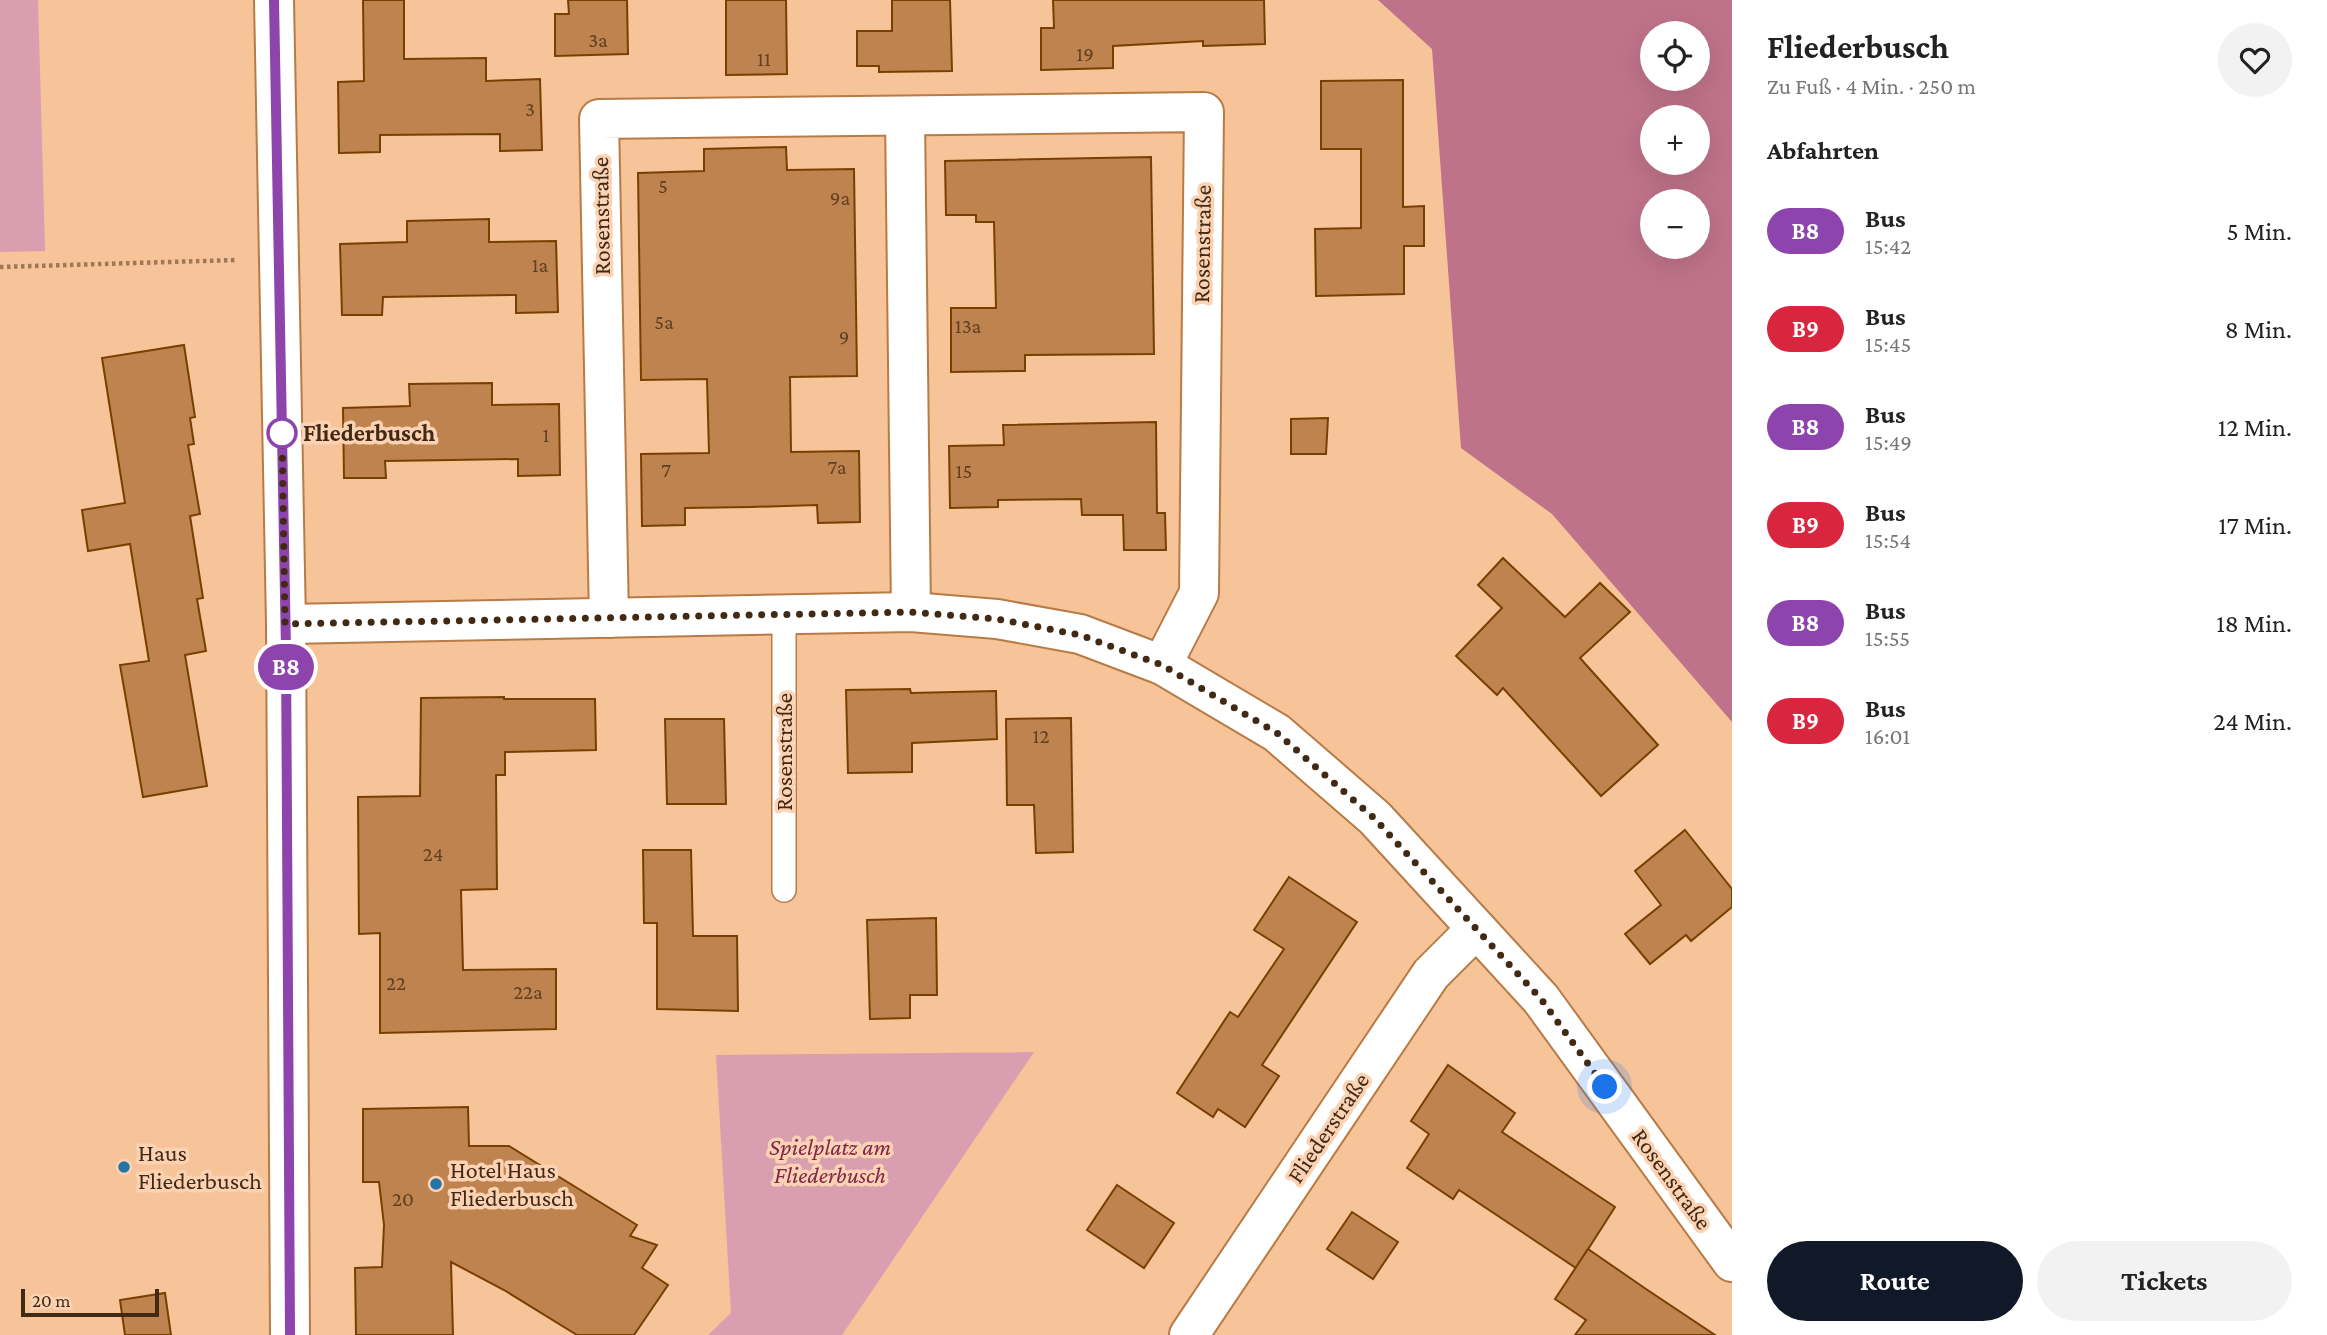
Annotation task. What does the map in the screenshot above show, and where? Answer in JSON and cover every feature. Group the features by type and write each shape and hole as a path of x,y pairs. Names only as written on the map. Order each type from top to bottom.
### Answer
{"street":[{"path":"274,0 285,624 290,1335"},
{"name":"Rosenstraße","path":"608,618 599,119 1204,112 1199,593 1162,665"},
{"path":"905,116 911,612"},
{"name":"Rosenstraße","path":"285,624 911,612 997,619 1080,635 1162,665 1277,733 1374,818 1541,999 1732,1262"},
{"name":"Fliederstraße","path":"1189,1335 1431,974 1476,929"}],"lane":[{"name":"Rosenstraße","path":"784,615 784,890"}],"path":[{"path":"0,267 279,259"}],"green space":[{"path":"0,0 38,0 45,251 0,252"},
{"name":"Spielplatz am Fliederbusch","path":"1034,1052 842,1335 708,1335 731,1313 716,1055"}],"shaded area":[{"path":"1378,0 1732,0 1732,722 1552,514 1461,448 1432,49"}],"building":[{"path":"363,0 404,0 404,59 486,58 486,81 540,79 542,150 500,151 500,134 380,135 380,152 339,153 338,82 364,81"},
{"path":"568,0 627,0 628,54 555,56 555,14 569,14"},
{"path":"726,0 786,0 787,74 726,75"},
{"path":"892,0 950,0 952,71 879,72 879,66 857,66 857,31 892,31"},
{"path":"1053,0 1264,0 1265,44 1203,46 1203,41 1113,46 1113,68 1041,70 1041,28 1054,28"},
{"path":"1403,80 1403,207 1424,206 1424,246 1404,246 1404,294 1316,296 1315,229 1361,228 1361,149 1321,149 1321,81"},
{"path":"786,147 787,170 854,169 857,376 790,377 791,452 859,451 860,522 818,523 817,505 685,508 685,525 642,526 641,454 709,453 707,379 641,380 638,173 704,171 704,149"},
{"path":"1151,157 1154,354 1025,355 1025,371 951,372 951,308 996,308 994,222 976,222 976,215 946,215 945,161"},
{"path":"489,219 489,242 556,241 558,312 516,313 516,295 383,297 382,315 342,315 340,244 407,242 407,221"},
{"path":"184,345 195,417 190,418 194,444 188,445 200,514 190,516 203,598 197,599 206,651 185,655 207,786 143,797 120,665 149,661 130,544 88,551 82,510 125,503 102,358"},
{"path":"492,383 492,405 559,404 560,475 518,476 518,459 385,461 386,478 344,478 343,408 410,406 409,384"},
{"path":"1328,418 1326,454 1291,454 1291,419"},
{"path":"1156,422 1157,513 1165,513 1166,550 1124,550 1123,515 1082,515 1081,499 998,500 998,507 950,508 949,446 1004,445 1003,425"},
{"path":"1503,558 1565,617 1600,583 1630,612 1580,658 1658,745 1601,796 1503,688 1497,695 1456,656 1502,608 1478,585"},
{"path":"910,689 911,693 996,691 997,739 912,743 912,772 848,773 846,690"},
{"path":"421,698 595,699 596,750 505,752 505,775 496,775 497,889 461,890 463,970 556,969 556,1029 380,1033 380,933 359,934 358,797 420,796"},
{"path":"1071,718 1073,852 1036,853 1034,805 1007,805 1006,719"},
{"path":"665,719 724,719 726,804 667,804"},
{"path":"1685,830 1732,889 1732,907 1691,941 1686,935 1650,964 1625,934 1661,905 1635,871"},
{"path":"643,850 691,850 693,936 737,936 738,1011 657,1009 657,923 644,923"},
{"path":"1289,877 1357,922 1262,1065 1279,1076 1245,1127 1218,1109 1213,1117 1177,1093 1230,1012 1238,1017 1284,949 1254,930"},
{"path":"936,918 937,995 910,995 910,1018 870,1019 867,920"},
{"path":"1448,1065 1515,1113 1502,1132 1615,1207 1576,1268 1459,1190 1453,1199 1407,1168 1429,1134 1411,1121"},
{"path":"468,1107 469,1146 509,1146 637,1225 630,1236 657,1245 642,1268 668,1285 634,1335 577,1335 504,1290 451,1262 453,1335 356,1335 355,1268 382,1267 384,1225 379,1182 363,1182 363,1109"},
{"path":"1117,1185 1174,1223 1144,1268 1087,1230"},
{"path":"1352,1212 1398,1242 1373,1279 1327,1249"},
{"path":"1588,1249 1715,1335 1575,1335 1586,1320 1555,1299"},
{"path":"165,1293 171,1335 125,1335 120,1300"}],"bus line":[{"name":"B8","path":"274,0 286,650 290,1335"}],"place":[{"name":"Fliederbusch","path":"282,433"},
{"name":"Haus Fliederbusch","path":"124,1167"},
{"name":"Hotel Haus Fliederbusch","path":"436,1184"}],"route":[{"path":"282,433 285,624 911,612 997,619 1080,635 1162,665 1277,733 1374,818 1541,999 1605,1087"}]}
